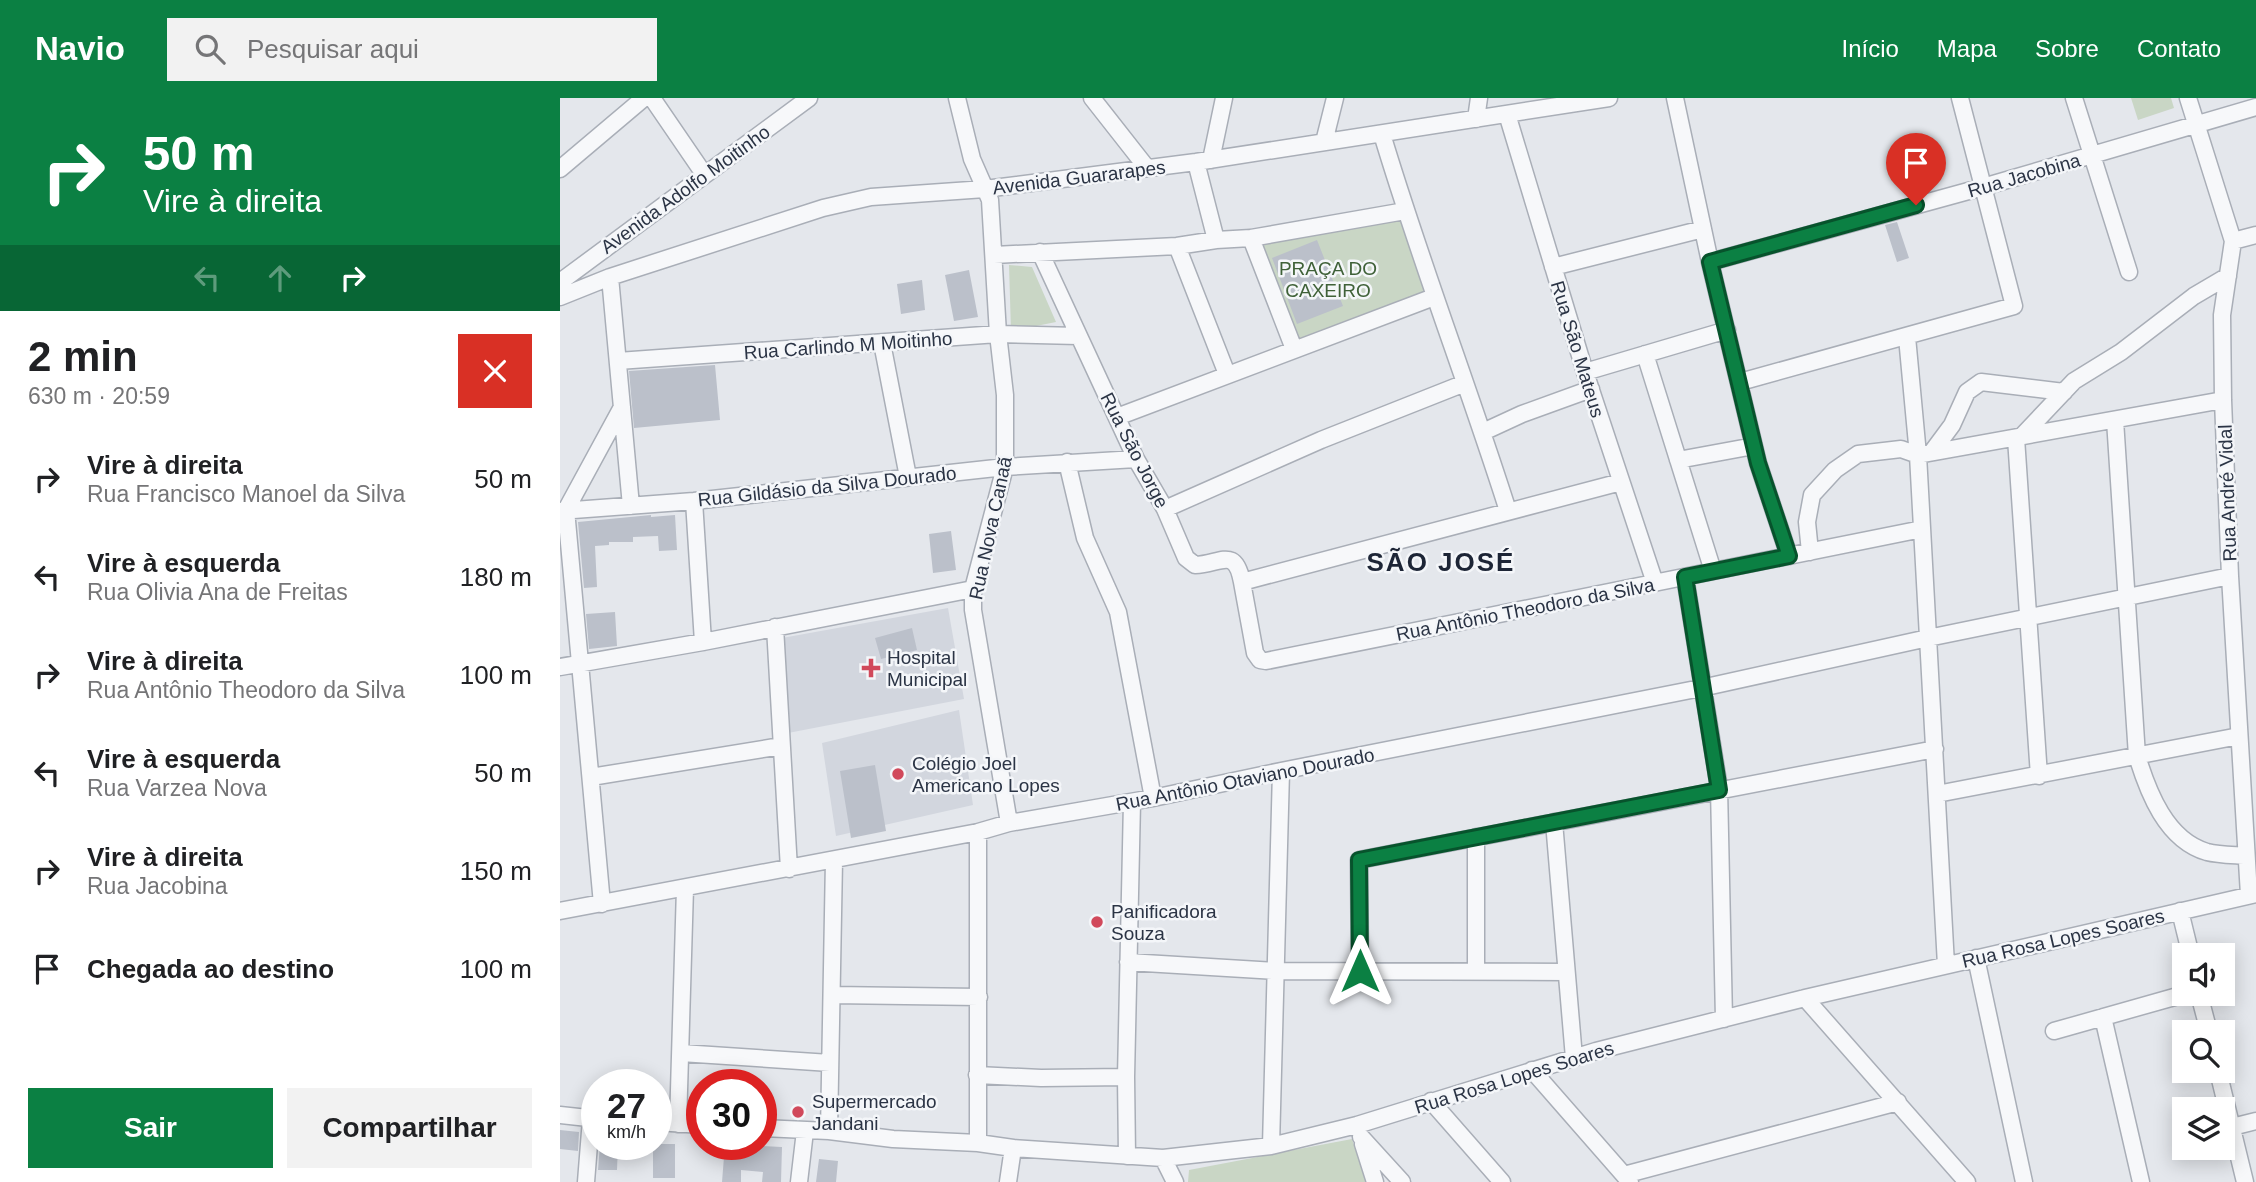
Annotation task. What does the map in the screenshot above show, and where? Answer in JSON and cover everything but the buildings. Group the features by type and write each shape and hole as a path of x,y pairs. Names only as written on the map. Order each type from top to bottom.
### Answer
{"street":[{"path":"560,169 644,98"},
{"path":"652,98 704,174"},
{"name":"Avenida Adolfo Moitinho","path":"560,282 809,98"},
{"name":"Rua Nova Canaã","path":"957,98 972,159 985,189 992,218 998,334 1005,395 1005,467 973,589 973,610 985,695 1009,823"},
{"path":"1091,98 1147,168"},
{"path":"1216,240 1203,161 1224,98"},
{"path":"1324,142 1335,98"},
{"path":"1476,119 1479,98"},
{"name":"Avenida Guararapes","path":"560,297 610,277 823,208 871,197 985,189 1203,161 1609,98"},
{"path":"1675,98 1710,262 1754,446 1789,556"},
{"path":"1740,382 2014,306 1960,98"},
{"path":"2074,98 2129,272"},
{"name":"Rua André Vidal","path":"2188,98 2233,241 2222,315 2223,400 2246,856 2252,895"},
{"name":"Rua Jacobina","path":"1710,262 1983,187 2256,107"},
{"name":"Rua São Mateus","path":"1507,114 1585,372 1655,583"},
{"path":"1382,134 1405,211 1508,511"},
{"path":"994,255 1177,246 1251,237 1405,211"},
{"path":"1553,267 1703,229"},
{"path":"2233,241 2256,235"},
{"path":"1251,237 1294,349"},
{"path":"1177,246 1227,374"},
{"name":"Rua São Jorge","path":"1040,252 1136,459 1165,509 1186,558 1199,565 1226,559 1234,561 1240,570 1242,582"},
{"path":"2039,776 2018,438 2074,382 2122,352 2194,296 2228,276"},
{"path":"610,277 631,506"},
{"path":"1117,416 1434,297"},
{"path":"1585,372 1727,330"},
{"name":"Rua Carlindo M Moitinho","path":"618,361 998,334 1078,336"},
{"path":"1907,337 1925,453 1922,529 1946,965"},
{"path":"883,343 908,477"},
{"path":"1645,354 1713,571"},
{"path":"1925,453 1952,425 1967,392 1981,382 2064,391"},
{"path":"1165,509 1321,440 1465,383"},
{"path":"1483,432 1591,389"},
{"path":"1810,552 1807,522 1812,495 1835,470 1858,454 1901,449 1925,453 2223,400"},
{"path":"602,904 563,511 622,407"},
{"path":"2115,420 2137,756 2157,808 2176,831 2207,852 2246,856"},
{"path":"1678,460 1754,446"},
{"name":"Rua Gildásio da Silva Dourado","path":"563,511 694,501 1005,467 1136,459"},
{"path":"1067,463 1085,538 1118,612 1153,798"},
{"path":"1242,582 1621,482"},
{"path":"694,501 703,642"},
{"name":"Rua Antônio Theodoro da Silva","path":"1242,582 1255,653 1260,660 1266,661 1922,529"},
{"name":"Rua Antônio Otaviano Dourado","path":"560,911 978,832 1009,823 1153,798 1703,688 1928,638 2230,576"},
{"path":"1685,577 1719,790 1724,1019"},
{"path":"560,667 973,589"},
{"path":"775,627 789,869"},
{"path":"1937,794 2239,736"},
{"path":"591,777 781,746"},
{"path":"1360,971 1359,860 1935,749"},
{"path":"1271,1146 1281,771"},
{"path":"1126,1156 1132,802"},
{"path":"1554,822 1574,1058"},
{"path":"978,832 978,1143"},
{"path":"1476,837 1476,971"},
{"path":"829,1131 834,860"},
{"path":"678,1124 685,888"},
{"name":"Rua Rosa Lopes Soares","path":"777,1129 1163,1158 1271,1146 1359,1131 1431,1101 1532,1070 1805,998 2252,895"},
{"path":"2180,911 2188,943"},
{"path":"1976,958 2024,1182"},
{"path":"1128,962 1276,971 1566,972"},
{"path":"832,995 979,997"},
{"path":"1805,998 1967,1182"},
{"path":"2054,1031 2172,998"},
{"path":"2103,1017 2141,1182"},
{"path":"681,1053 830,1063"},
{"path":"1532,1070 1627,1178 1898,1102"},
{"path":"977,1075 1041,1078 1126,1077"},
{"path":"1431,1101 1502,1182"},
{"path":"560,1115 581,1117"},
{"path":"2235,1126 2256,1121"},
{"path":"672,1123 686,1124"},
{"path":"799,1182 805,1131"},
{"path":"1359,1131 1375,1182"},
{"path":"1359,1131 1402,1182"},
{"path":"2235,1140 2245,1182"},
{"path":"1008,1182 1013,1148"},
{"path":"1163,1158 1175,1182"},
{"path":"586,1182 589,1160"}],"shaded area":[{"name":"Hospital Municipal","path":"948,608 964,699 788,733 782,638"},
{"name":"Colégio Joel Americano Lopes","path":"959,710 973,805 836,836 822,743"}],"green space":[{"path":"2131,98 2171,98 2174,108 2138,120"},
{"name":"PRAÇA DO CAXEIRO","path":"1403,214 1431,295 1295,345 1256,240"},
{"path":"1009,265 1032,267 1056,322 1011,331"},
{"path":"1352,1139 1366,1182 1188,1182 1189,1170"}],"place":[{"name":"Hospital Municipal","path":"871,668"},
{"name":"Colégio Joel Americano Lopes","path":"898,774"},
{"name":"Panificadora Souza","path":"1097,922"},
{"name":"Supermercado Jandani","path":"798,1112"}],"district":[{"name":"SÃO JOSÉ","path":"1441,562"}],"route":[{"path":"1360,971 1359,860 1719,790 1685,577 1789,556 1758,463 1710,262 1916,205"}]}
